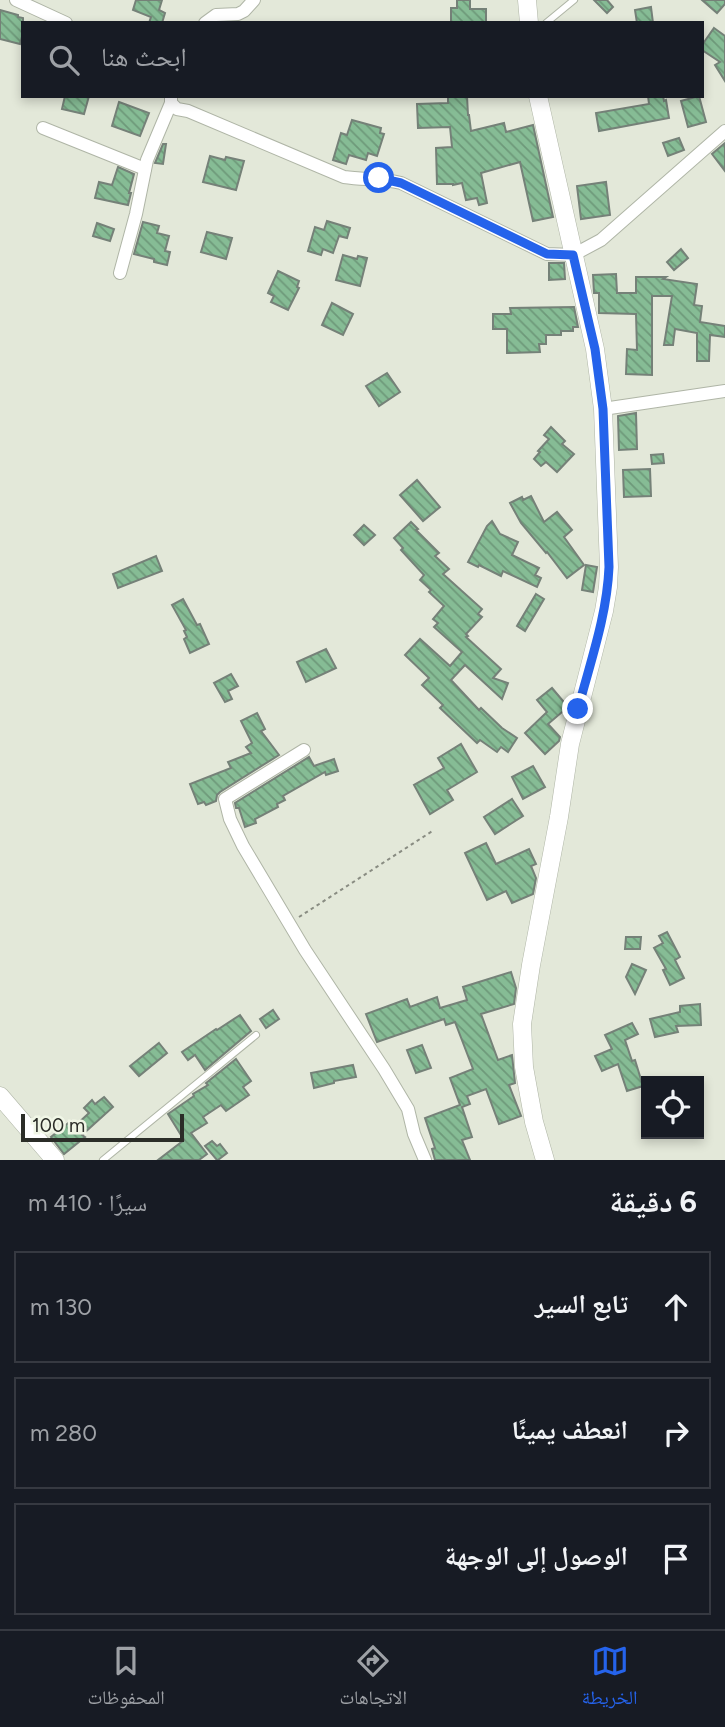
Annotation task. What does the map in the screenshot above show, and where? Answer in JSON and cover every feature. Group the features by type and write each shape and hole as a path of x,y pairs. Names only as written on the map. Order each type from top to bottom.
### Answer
{"street":[{"path":"16,0 62,21"},
{"path":"208,21 216,15 238,14 254,0"},
{"path":"527,0 529,21"},
{"path":"538,98 595,349 603,409 608,543 608,587 604,611 570,744 522,1024 524,1066 534,1122 545,1160"},
{"path":"171,100 177,109 188,111 344,177 364,180 379,178 401,183 547,254 573,255 601,240 725,131"},
{"path":"120,273 145,169 171,100"},
{"path":"43,128 145,169"},
{"path":"603,409 725,391"},
{"path":"304,750 225,799 230,819 243,846 305,950 408,1109 414,1134 425,1160"},
{"path":"0,1096 55,1160"}],"lane":[{"path":"548,21 574,0"},
{"path":"103,1160 256,1035"}],"path":[{"path":"289,923 434,830"}],"building":[{"path":"136,0 162,0 159,10 165,13 163,21 150,21 151,17 133,10"},
{"path":"457,0 470,0 470,9 486,9 486,21 451,21 451,8 457,8"},
{"path":"594,0 607,0 613,7 607,13"},
{"path":"702,0 725,0 725,4 717,13"},
{"path":"651,7 653,21 637,21 635,10"},
{"path":"0,10 23,18 20,44 0,39"},
{"path":"714,28 725,36 725,81 715,65 720,62 704,51 704,42"},
{"path":"65,98 88,98 84,114 62,109"},
{"path":"448,98 467,98 471,131 504,123 506,132 533,125 553,217 533,221 520,162 481,173 487,203 479,205 477,198 466,200 462,183 437,184 436,148 452,147 450,127 418,128 417,104 448,103"},
{"path":"648,98 663,98 669,118 599,131 596,113 649,104"},
{"path":"700,98 706,122 688,127 681,101"},
{"path":"119,102 149,113 140,136 112,126"},
{"path":"352,120 381,128 380,133 384,134 377,156 368,153 366,160 349,155 346,164 333,160 341,133 347,135"},
{"path":"679,138 684,150 668,156 663,143"},
{"path":"725,143 725,171 712,154"},
{"path":"163,144 166,144 163,164 155,163"},
{"path":"210,156 244,161 236,190 203,182"},
{"path":"118,167 134,174 128,205 95,198 99,182 112,185"},
{"path":"606,182 610,215 581,219 577,186"},
{"path":"327,221 350,228 347,238 339,236 333,253 323,249 321,255 308,251 315,227 324,230"},
{"path":"143,222 159,226 157,233 169,236 165,251 170,252 167,265 134,254"},
{"path":"97,223 114,229 110,241 93,236"},
{"path":"207,232 232,238 226,259 201,252"},
{"path":"681,249 688,258 674,270 667,262"},
{"path":"343,255 357,259 358,256 367,258 360,286 336,280"},
{"path":"549,263 564,263 565,279 549,280"},
{"path":"278,271 299,281 299,288 288,310 271,302 274,296 268,293"},
{"path":"616,274 617,293 636,293 636,277 666,277 663,279 697,284 694,305 702,306 700,322 725,326 725,337 710,335 709,361 697,361 697,333 675,329 673,345 664,345 672,296 652,296 652,375 626,374 627,349 637,350 636,314 599,313 599,293 594,293 593,275"},
{"path":"332,303 353,314 343,335 322,325"},
{"path":"574,307 578,327 573,327 573,331 561,331 561,335 546,335 546,344 539,344 540,352 507,353 507,329 493,329 493,314 511,314 510,308"},
{"path":"387,373 400,392 379,406 366,386"},
{"path":"636,413 637,449 619,450 618,416"},
{"path":"551,427 565,441 562,444 574,454 557,472 546,462 541,466 534,459 549,439 544,435"},
{"path":"663,454 664,463 652,464 651,455"},
{"path":"650,469 651,496 624,497 623,470"},
{"path":"417,480 440,507 423,521 400,495"},
{"path":"531,496 544,522 557,512 572,530 564,537 584,565 567,578 521,523 510,503"},
{"path":"492,521 500,534 518,542 512,555 539,568 535,575 541,578 537,587 503,571 501,576 468,562"},
{"path":"411,522 439,553 435,556 449,569 443,574 482,609 478,614 482,617 466,637 501,669 493,678 508,683 502,699 465,665 451,680 479,710 481,708 517,738 508,752 501,747 497,752 480,740 477,743 440,708 443,705 422,685 429,678 405,655 420,639 450,666 462,652 434,627 438,623 433,619 444,606 420,580 424,575 401,550 403,548 394,538"},
{"path":"364,525 375,535 364,545 354,535"},
{"path":"156,556 162,571 118,588 113,574"},
{"path":"586,565 597,567 593,592 582,590"},
{"path":"536,594 544,599 525,631 517,626"},
{"path":"183,599 197,625 200,624 209,644 190,653 184,639 187,637 184,631 186,630 172,605"},
{"path":"326,649 336,668 306,682 297,662"},
{"path":"231,674 238,686 228,691 232,699 225,702 214,683"},
{"path":"552,688 568,707 548,724 560,737 545,754 525,733 547,712 537,700"},
{"path":"257,713 265,729 261,731 279,755 220,792 216,801 206,805 204,802 198,804 190,784 231,768 228,762 251,753 246,747 252,743 241,721"},
{"path":"461,744 477,772 447,790 453,800 430,814 414,785 444,768 438,758"},
{"path":"309,757 314,766 334,759 338,771 326,775 325,772 283,796 285,800 277,804 278,807 255,819 256,823 245,827 235,803"},
{"path":"533,766 545,787 523,799 512,777"},
{"path":"512,799 523,816 495,834 484,817"},
{"path":"486,843 496,864 529,849 536,864 531,866 536,878 533,894 512,903 506,891 487,900 465,853"},
{"path":"667,932 680,957 675,960 684,978 670,985 663,970 666,969 654,948 663,943 659,936"},
{"path":"626,937 641,937 640,949 625,949"},
{"path":"632,964 646,970 635,994 626,977"},
{"path":"511,972 516,988 514,1004 481,1014 498,1060 512,1055 515,1083 509,1085 521,1116 499,1124 486,1089 467,1096 470,1104 462,1107 472,1137 462,1140 470,1160 435,1160 432,1149 435,1148 425,1118 460,1105 450,1078 473,1069 455,1022 446,1025 444,1019 377,1042 366,1014 407,999 410,1007 437,997 440,1008 467,1000 463,987"},
{"path":"700,1004 701,1025 676,1026 678,1032 655,1037 650,1019 680,1012 680,1006"},
{"path":"273,1010 279,1019 266,1028 260,1019"},
{"path":"240,1015 251,1031 205,1070 195,1055 188,1060 182,1052 216,1029"},
{"path":"632,1023 638,1034 625,1040 632,1061 635,1060 641,1087 627,1091 618,1064 602,1071 595,1056 612,1049 605,1035"},
{"path":"159,1043 167,1053 139,1076 130,1066"},
{"path":"422,1045 431,1068 416,1073 407,1050"},
{"path":"236,1059 251,1081 243,1087 249,1095 226,1111 221,1105 203,1117 207,1123 191,1133 207,1154 199,1160 158,1160 184,1140 168,1114 208,1085 206,1083"},
{"path":"353,1065 356,1077 314,1088 311,1073"},
{"path":"104,1097 113,1107 82,1135 85,1137 64,1154 51,1137 71,1121 75,1126 89,1113 84,1108 92,1100 95,1104"},
{"path":"212,1141 217,1146 220,1144 227,1153 218,1160 205,1146"}],"route":[{"path":"379,178 401,183 547,254 573,255 595,349 603,409 609,567 604,611 578,709"}]}
